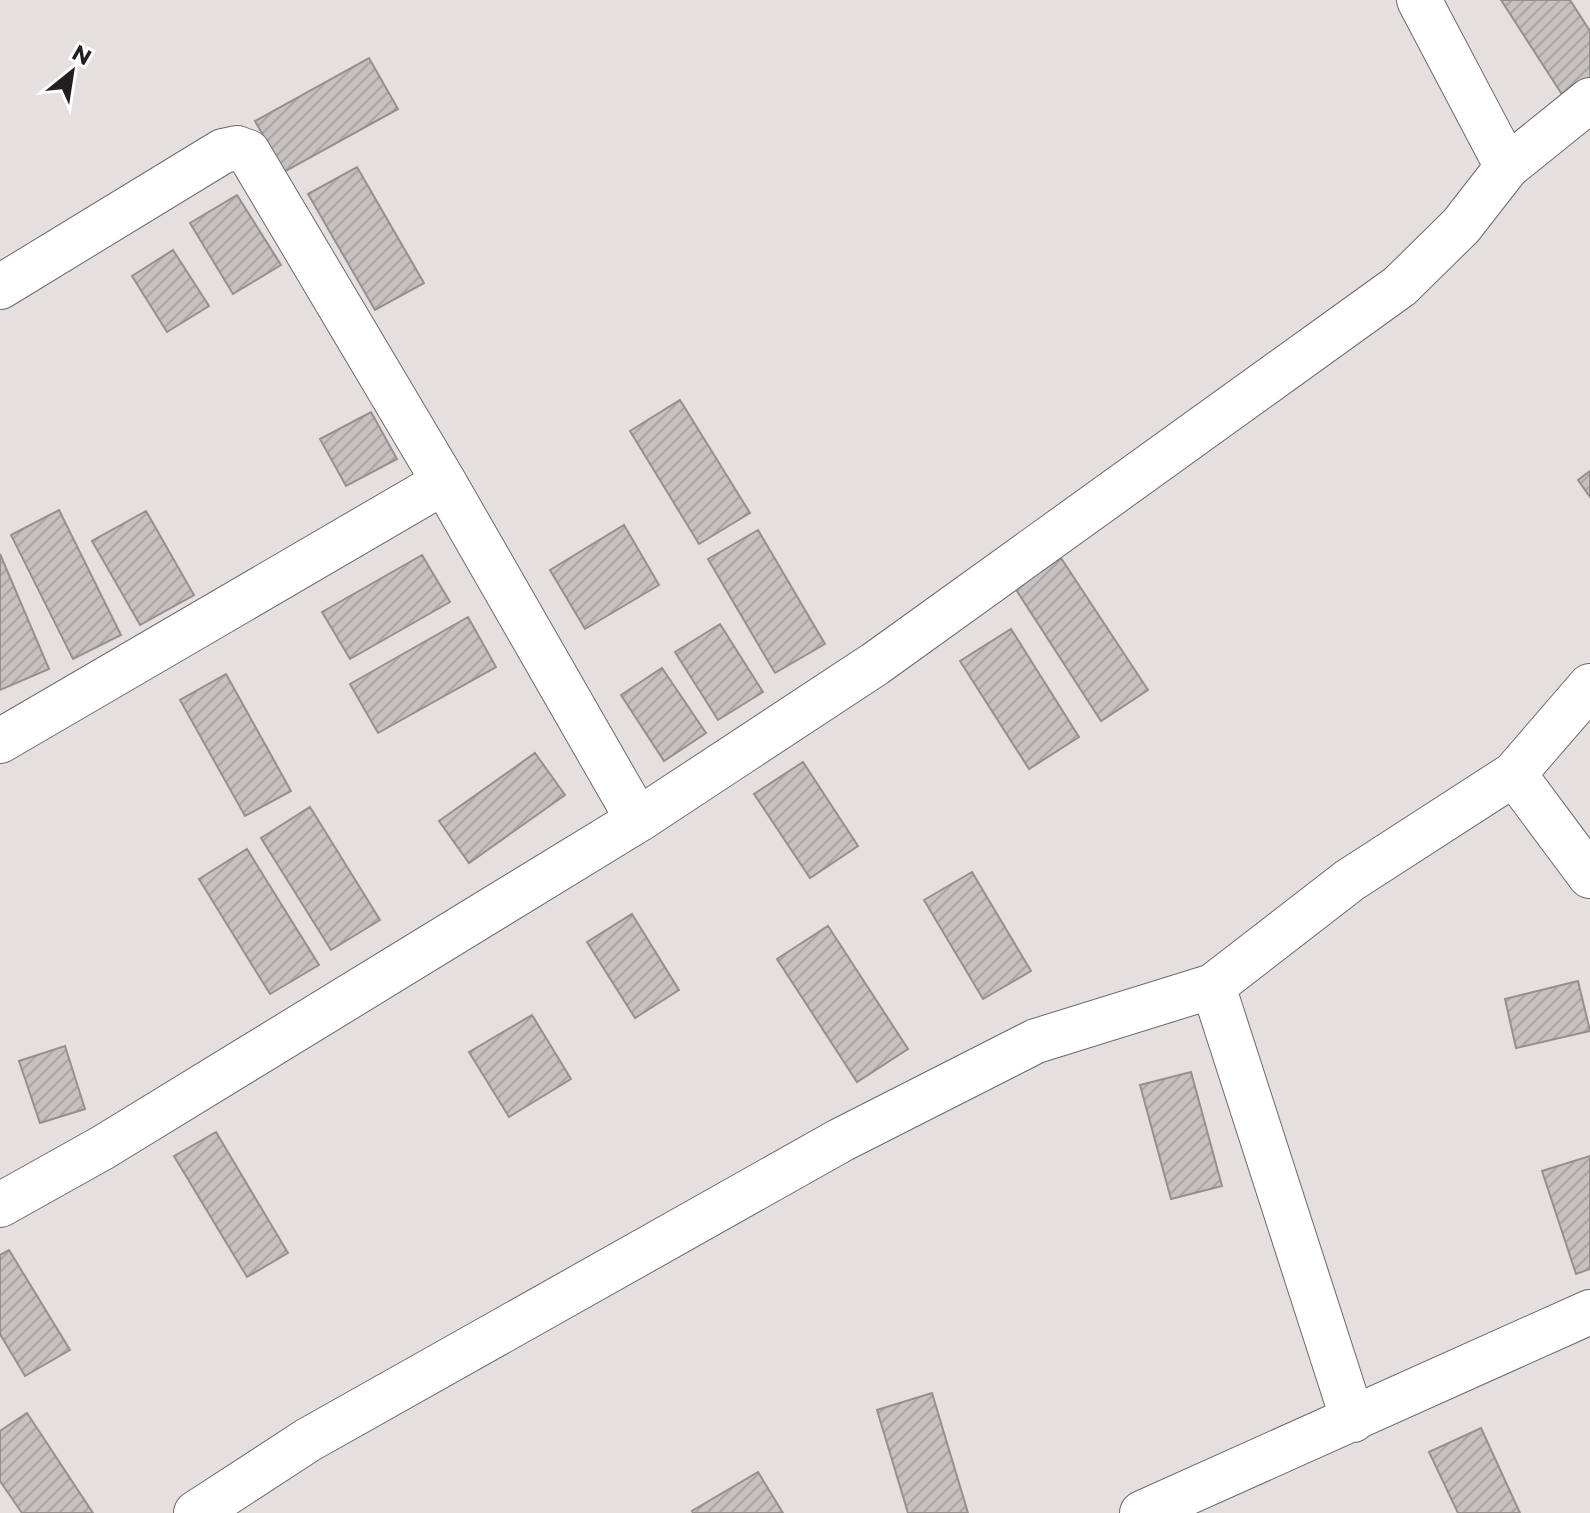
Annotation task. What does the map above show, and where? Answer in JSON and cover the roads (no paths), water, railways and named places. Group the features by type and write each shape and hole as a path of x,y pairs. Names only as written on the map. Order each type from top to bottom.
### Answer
{"street":[{"path":"1419,0 1507,167"},
{"path":"0,1205 102,1148 638,820 875,664 1400,286 1461,226 1507,167 1590,100"},
{"path":"0,287 223,151 237,148 248,152 444,482 638,820"},
{"path":"0,741 444,482"},
{"path":"196,1513 308,1440 841,1140 1036,1041 1213,986 1350,880 1514,774 1590,686"},
{"path":"1514,774 1590,876"},
{"path":"1213,986 1353,1420"},
{"path":"1142,1513 1590,1312"}]}
